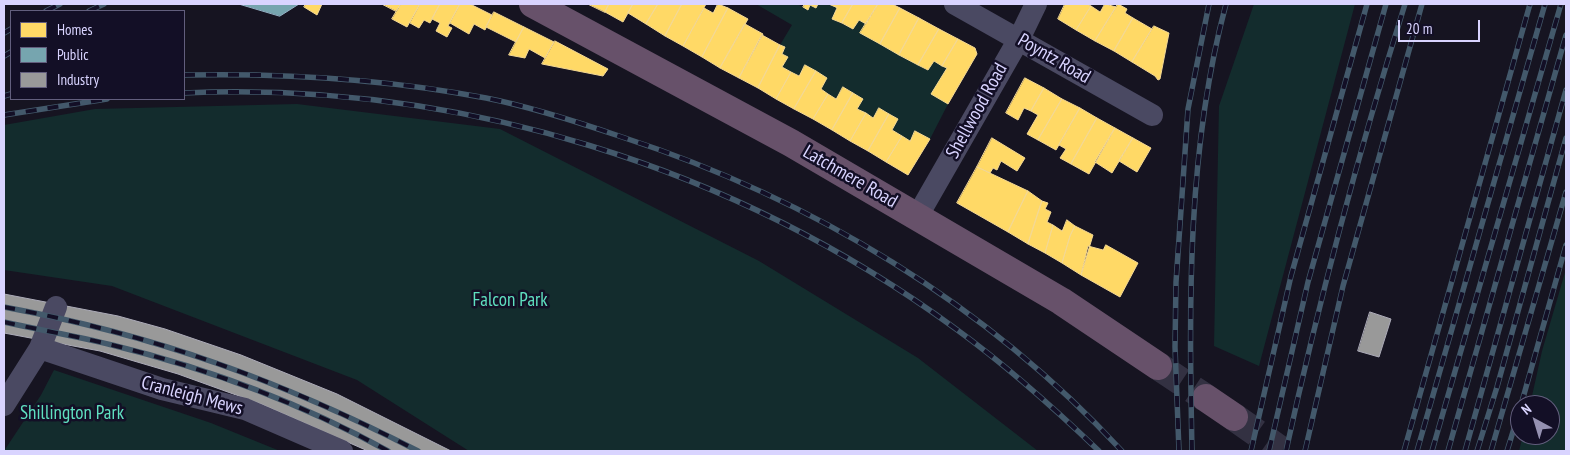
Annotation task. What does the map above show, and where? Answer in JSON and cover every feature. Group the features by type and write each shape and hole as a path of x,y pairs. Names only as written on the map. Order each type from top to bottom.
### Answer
{"highway":[{"name":"Latchmere Road","path":"533,4 774,134 1061,300 1158,366"},
{"path":"1206,398 1234,417"}],"street":[{"name":"Poyntz Road","path":"955,4 1152,115"},
{"name":"Shellwood Road","path":"917,217 1019,39 1036,4"},
{"path":"4,405 40,348 56,307"},
{"name":"Cranleigh Mews","path":"40,348 162,389 245,409 342,451"}],"green space":[{"path":"756,4 797,4 808,10 810,5 816,8 818,4 829,4 837,8 832,19 853,29 859,20 866,24 861,33 927,70 934,61 947,68 932,94 948,104 930,139 916,131 910,141 892,130 898,119 879,108 873,118 857,109 863,99 844,87 836,99 821,89 827,78 805,65 799,76 782,67 788,57 782,54 785,48 780,45 792,25"},
{"path":"1254,4 1355,4 1259,366 1214,346 1219,106"},
{"name":"Falcon Park","path":"297,104 500,129 759,261 918,358 1038,451 469,451 357,380 112,286 4,270 4,125 95,109"},
{"path":"1566,269 1565,451 1519,451 1520,445 1560,445 1560,395 1532,395 1542,351"},
{"name":"Shillington Park","path":"54,370 211,423 280,451 4,451 41,395"}],"building: Homes":[{"path":"306,4 322,4 317,15 304,7"},
{"path":"382,4 401,4 396,11"},
{"path":"401,4 420,4 407,27 392,19"},
{"path":"420,4 440,4 430,23 424,20 419,28 410,23"},
{"path":"440,4 460,4 448,26 452,28 447,37 436,31 440,23 432,19"},
{"path":"460,4 470,4 492,15 485,30 474,24 469,34 450,23"},
{"path":"588,4 609,4 605,12"},
{"path":"609,4 633,4 623,22 605,12"},
{"path":"633,4 658,4 646,24 628,13"},
{"path":"658,4 682,4 665,36 646,24"},
{"path":"682,4 706,4 683,46 665,36"},
{"path":"718,4 728,8 702,57 683,46 704,8 713,13"},
{"path":"805,4 818,4 816,8 810,5 808,10 803,7"},
{"path":"829,4 853,4 842,23 832,19 837,8"},
{"path":"853,4 878,4 866,24 859,20 853,29 842,23"},
{"path":"878,4 892,4 900,8 880,44 860,33"},
{"path":"1065,4 1087,4 1091,6 1076,30 1058,19"},
{"path":"1105,4 1116,7 1095,41 1076,30 1091,6 1100,12"},
{"path":"1118,4 1127,9 1125,13 1133,18 1114,51 1095,41"},
{"path":"728,8 748,19 720,68 702,57"},
{"path":"900,8 919,18 899,55 880,44"},
{"path":"494,12 524,27 516,42 486,27"},
{"path":"919,18 939,29 918,65 899,55"},
{"path":"1133,18 1152,29 1132,62 1114,51"},
{"path":"745,24 763,34 739,78 720,68"},
{"path":"1154,26 1169,33 1160,79 1158,80 1155,76 1132,62"},
{"path":"524,27 554,42 545,58 529,49 525,58 509,55"},
{"path":"939,29 958,39 942,66 934,61 928,70 918,65"},
{"path":"762,35 780,45 758,88 739,78"},
{"path":"958,39 975,48 977,54 948,104 931,94 947,68 942,66"},
{"path":"555,41 608,69 603,76 542,64"},
{"path":"780,45 785,47 782,54 788,57 782,67 791,72 776,99 758,88"},
{"path":"805,65 816,71 794,109 776,99 791,72 799,76"},
{"path":"816,71 827,78 821,89 828,94 813,119 794,109"},
{"path":"1025,78 1044,88 1031,111 1024,108 1018,120 1006,113"},
{"path":"843,87 853,93 832,130 813,119 828,94 836,99"},
{"path":"1044,88 1062,99 1038,140 1027,134 1038,115 1031,111"},
{"path":"853,93 863,99 857,109 866,113 850,141 832,130"},
{"path":"1062,99 1080,108 1056,150 1038,140"},
{"path":"879,108 889,114 868,151 850,141 866,113 873,118"},
{"path":"1080,108 1097,118 1071,164 1060,158 1066,149 1059,145"},
{"path":"889,114 898,119 892,130 902,136 886,162 868,151"},
{"path":"1097,118 1115,128 1089,174 1071,164"},
{"path":"1115,128 1133,138 1112,173 1095,162"},
{"path":"915,131 930,139 908,175 886,162 902,136 910,141"},
{"path":"992,138 1025,158 1017,171 1001,161 997,170 993,168 990,173 977,167"},
{"path":"1133,138 1151,148 1137,172 1119,161"},
{"path":"977,167 1028,191 1008,232 957,203"},
{"path":"1028,191 1042,201 1028,244 1008,232"},
{"path":"1042,201 1048,203 1045,209 1051,212 1047,222 1053,225 1045,253 1028,244"},
{"path":"1067,220 1075,226 1062,263 1045,253 1053,225 1062,231"},
{"path":"1075,226 1093,235 1081,275 1062,263"},
{"path":"1106,245 1138,263 1120,297 1081,275 1088,246 1103,250"}],"building: Public":[{"path":"239,4 299,4 280,16"}],"building: Industry":[{"path":"4,294 118,316 165,329 241,355 337,394 451,451 368,451 261,404 178,374 100,351 4,333"},
{"path":"1370,312 1391,319 1379,357 1358,351"}],"tunnel":[{"path":"1158,366 1206,398"},
{"path":"1234,417 1282,451"}],"railway":[{"path":"48,10 60,4"},
{"path":"91,10 104,4"},
{"path":"1179,451 1175,347 1176,282 1188,109 1209,4"},
{"path":"1192,451 1191,282 1197,170 1213,59 1226,4"},
{"path":"1251,451 1291,276 1367,4"},
{"path":"1269,451 1308,282 1386,4"},
{"path":"1286,451 1312,338 1341,226 1405,4"},
{"path":"1305,451 1343,286 1422,4"},
{"path":"1404,451 1530,4"},
{"path":"1417,451 1545,4"},
{"path":"1432,451 1561,4"},
{"path":"4,33 10,30"},
{"path":"1448,451 1566,35"},
{"path":"4,56 10,53"},
{"path":"185,75 297,76 449,91 555,115 692,162 761,192 828,225 892,262 954,303 1013,349 1069,398 1122,451"},
{"path":"1465,451 1566,90"},
{"path":"185,93 287,93 390,102 491,120 590,146 687,180 781,222 871,272 956,329 994,358 1099,451"},
{"path":"4,96 10,94"},
{"path":"4,115 101,100"},
{"path":"1477,451 1497,387 1566,138"},
{"path":"1491,451 1566,192"},
{"path":"1524,395 1566,245"},
{"path":"4,307 113,331 217,363 317,403 418,451"},
{"path":"4,322 112,345 218,376 288,403 388,451"},
{"path":"1507,451 1510,441"}]}
